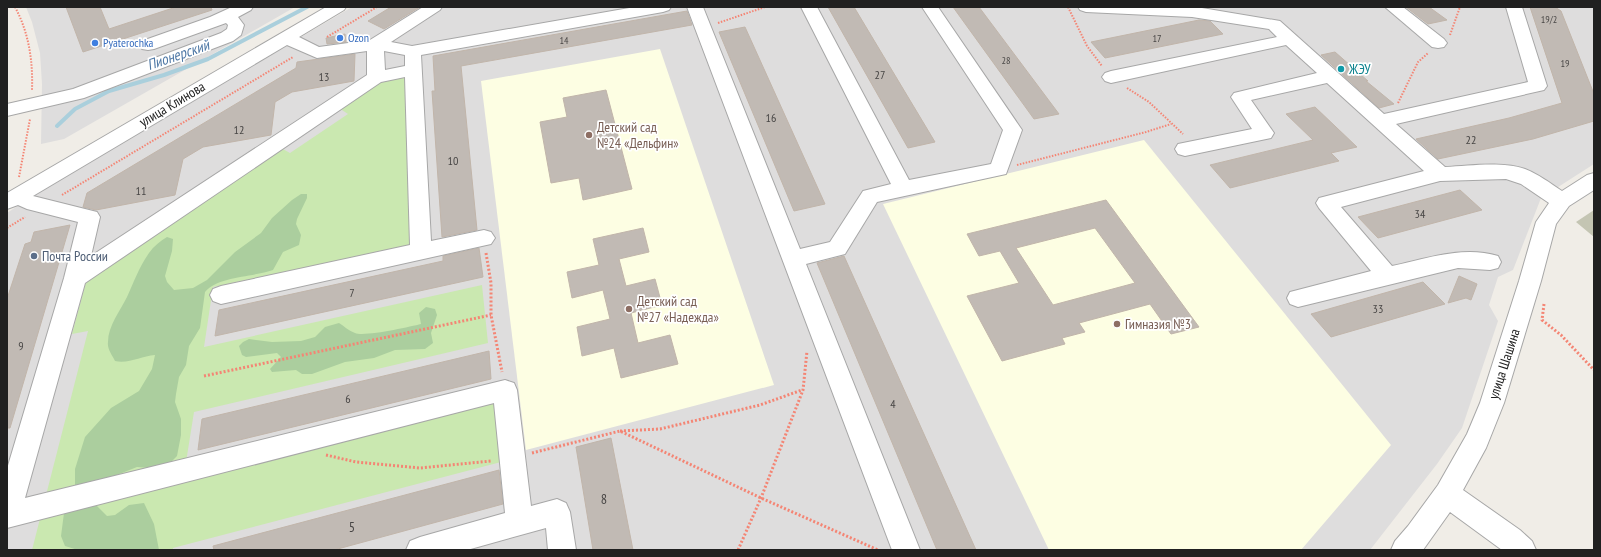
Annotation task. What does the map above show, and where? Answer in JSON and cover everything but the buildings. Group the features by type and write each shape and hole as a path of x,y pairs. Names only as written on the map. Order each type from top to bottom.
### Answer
{"street":[{"path":"148,45 229,16 245,7"},
{"name":"улица Клинова","path":"13,198 338,7"},
{"path":"285,37 317,53 375,44 434,7"},
{"path":"75,278 376,77 413,61 663,7"},
{"path":"695,7 906,550"},
{"path":"809,7 903,188"},
{"path":"793,259 837,248 870,196 999,169 1013,130 930,7"},
{"path":"1086,7 1189,10 1274,25 1440,174"},
{"path":"1393,7 1438,43"},
{"path":"1380,121 1538,86 1514,7"},
{"path":"7,110 78,94 227,37 235,30 236,25 229,16"},
{"path":"1111,77 1290,39"},
{"path":"375,44 413,61"},
{"path":"375,44 376,77"},
{"path":"413,61 421,251"},
{"path":"1185,149 1264,133 1240,97 1331,76"},
{"path":"1387,276 1326,203 1440,174 1506,172 1517,174 1528,179 1562,201"},
{"name":"улица Шашина","path":"1405,550 1418,535 1447,494 1480,434 1492,403 1516,327 1546,222 1562,201 1594,180"},
{"path":"7,515 75,278 90,217 13,198"},
{"path":"221,295 484,238"},
{"path":"1298,298 1458,260 1490,262"},
{"path":"7,515 505,390 520,522"},
{"path":"1447,494 1510,539 1522,550"},
{"path":"420,550 557,512 562,550"}],"path":[{"path":"7,228 377,7"},
{"path":"704,28 765,7"},
{"path":"1405,115 1398,102 1418,62 1438,43 1449,37 1460,7"},
{"path":"999,169 1146,132 1171,124"},
{"path":"484,238 491,283 491,315 505,390"},
{"path":"1545,300 1542,320 1561,335 1594,370"},
{"path":"204,376 491,315"},
{"path":"738,550 761,498 803,390 808,345"},
{"path":"321,454 356,462 420,468 513,458 620,431 660,429 760,405 803,390"},
{"path":"620,431 761,498 878,550"}],"shaded area":[{"path":"26,7 295,7 64,139 41,144 42,84 40,53 32,22"},
{"path":"352,7 1594,7 1594,164 1541,198 1513,270 1498,277 1489,305 1498,321 1462,428 1437,464 1370,550 7,550 7,213 48,186"},
{"path":"208,28 211,33 150,54 147,48"},
{"name":"Детский сад №27 «Надежда»","path":"660,49 774,385 526,450 481,81"},
{"name":"Гимназия №3","path":"1144,140 1391,445 1301,550 1049,550 883,204"},
{"path":"1594,210 1594,237 1576,222"}],"green space":[{"path":"405,76 411,245 213,287 204,347 482,285 488,343 194,412 183,481 495,403 501,462 173,548 173,550 32,550 88,331 72,334 87,278 281,148 290,153 348,114 339,108 381,81"},
{"path":"301,194 307,194 307,198 296,224 301,235 299,245 283,252 273,270 227,280 218,283 205,292 200,328 189,346 186,365 179,377 176,394 175,402 181,419 181,435 177,456 172,461 161,467 137,467 94,484 75,485 75,469 85,437 111,408 139,391 152,369 155,355 120,362 115,361 108,347 112,324 127,297 142,264 151,250 167,237 173,239 172,251 165,276 167,282 174,290 193,288 207,280 235,252 261,233 272,218"},
{"path":"426,307 435,309 437,315 431,333 433,343 425,349 395,350 374,358 345,362 312,374 302,374 296,370 272,372 270,369 281,357 277,353 246,357 242,355 239,346 249,339 272,342 301,341 315,337 325,327 339,323 351,331 360,334 377,333 407,327 421,324 419,313"},
{"path":"94,503 107,516 115,515 129,505 144,503 154,524 159,550 78,550 65,546 61,536 64,513 78,505"}],"waterway":[{"name":"Пионерский","path":"57,126 75,109 109,91 164,75 208,59 307,7"}],"place":[{"name":"Ozon","path":"340,38"},
{"name":"Pyaterochka","path":"95,43"},
{"name":"ЖЭУ","path":"1341,69"},
{"name":"Детский сад №24 «Дельфин»","path":"589,135"},
{"name":"Почта России","path":"34,256"},
{"name":"Детский сад №27 «Надежда»","path":"629,309"},
{"name":"Гимназия №3","path":"1117,324"}]}
